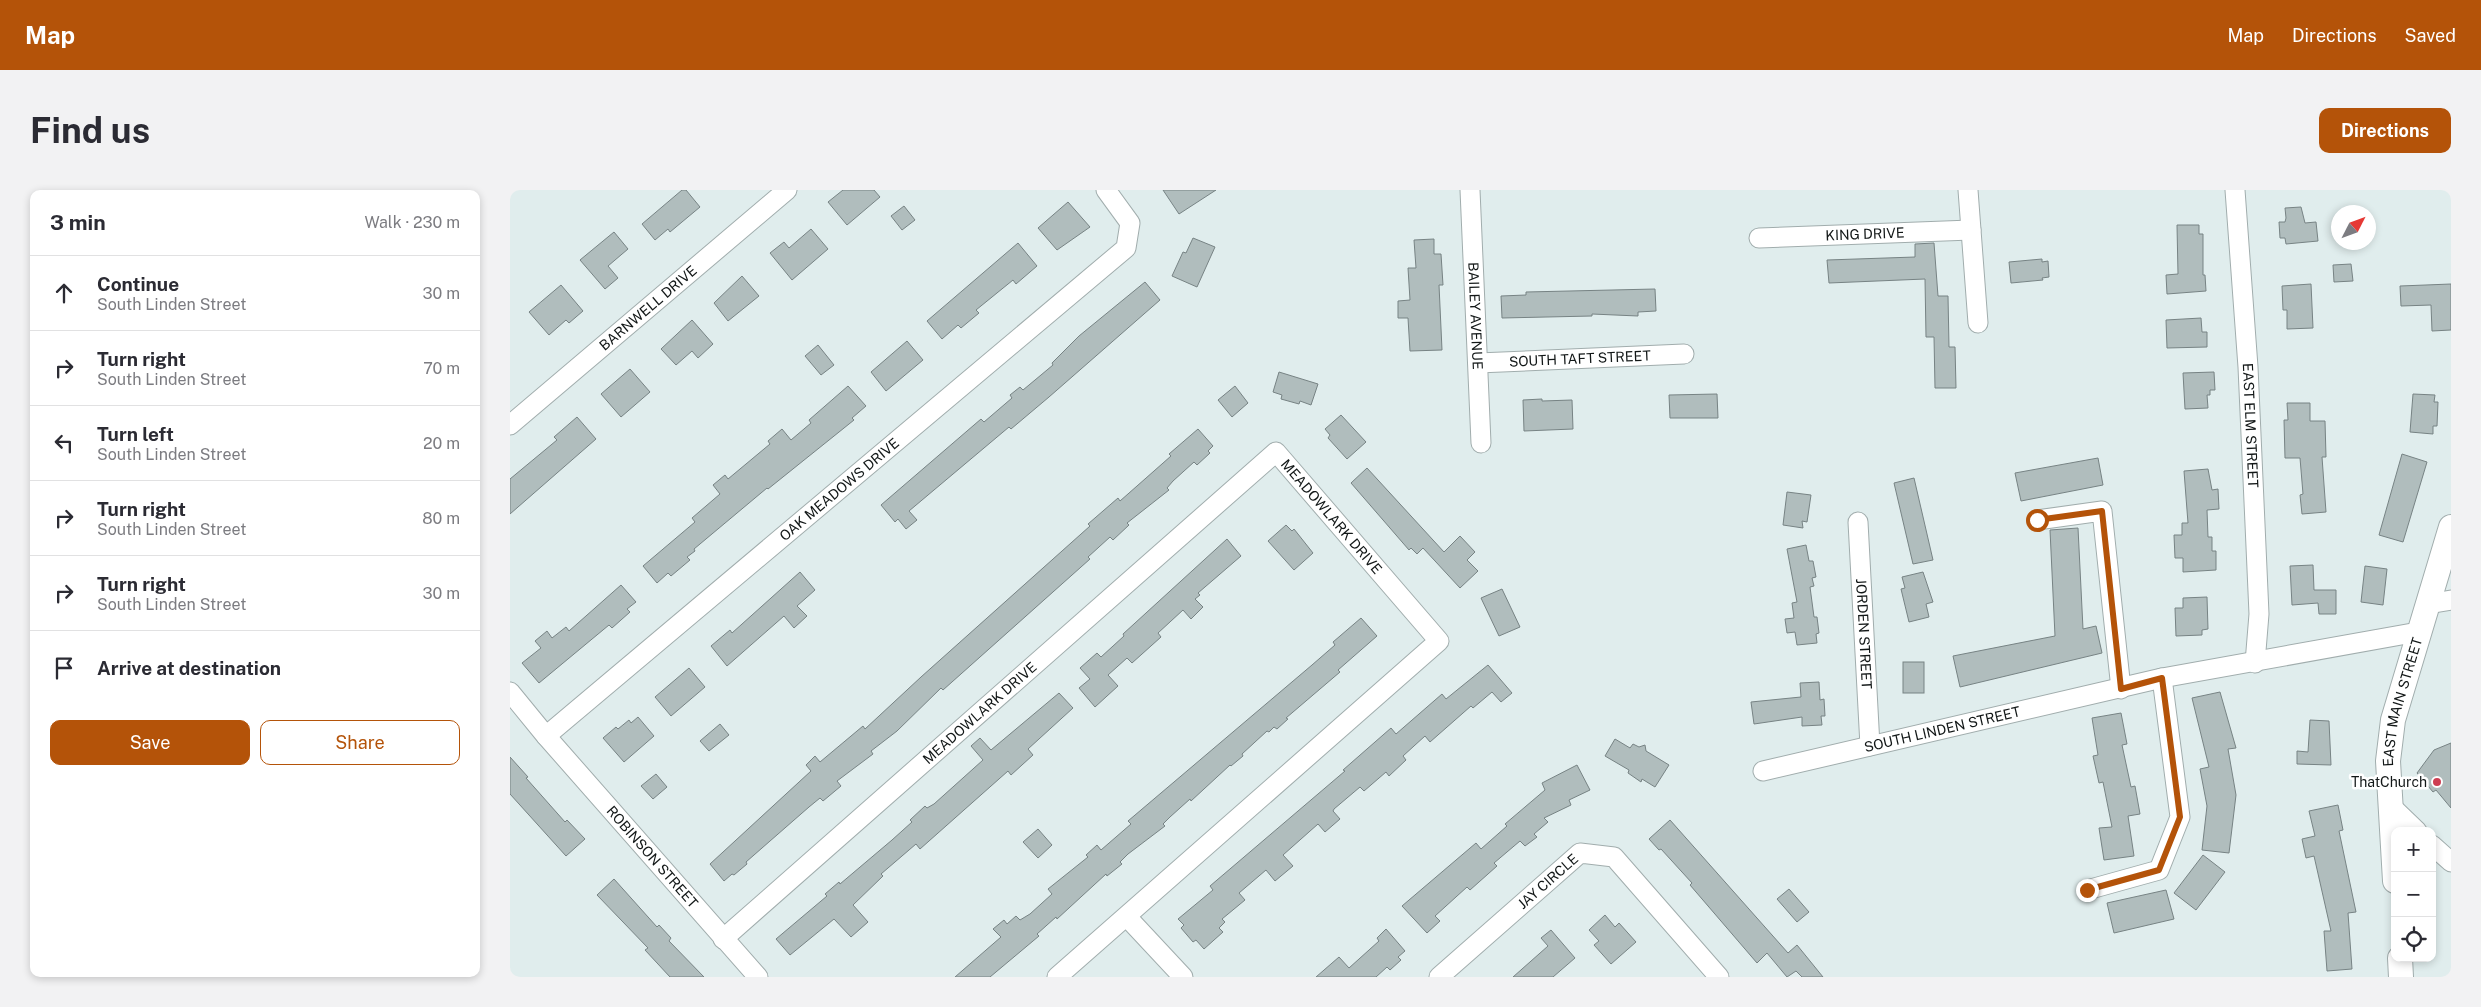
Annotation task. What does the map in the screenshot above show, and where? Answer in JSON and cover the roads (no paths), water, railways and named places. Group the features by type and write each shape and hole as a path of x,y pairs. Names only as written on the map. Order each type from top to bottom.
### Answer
{"street":[{"name":"BARNWELL DRIVE","path":"510,425 787,190"},
{"name":"OAK MEADOWS DRIVE","path":"546,736 1126,248 1130,222 1106,190"},
{"name":"BAILEY AVENUE","path":"1470,190 1481,443"},
{"path":"1968,190 1978,323"},
{"name":"EAST ELM STREET","path":"2235,190 2248,368 2258,594 2255,663"},
{"name":"KING DRIVE","path":"1759,238 1971,230"},
{"name":"SOUTH TAFT STREET","path":"1478,363 1684,354"},
{"name":"MEADOWLARK DRIVE","path":"723,939 1276,452 1439,641 1057,977"},
{"path":"2037,520 2102,511 2121,689"},
{"name":"JORDEN STREET","path":"1858,522 1870,746"},
{"name":"EAST MAIN STREET","path":"2394,872 2388,761 2393,720 2451,527"},
{"path":"2428,604 2451,600"},
{"name":"SOUTH LINDEN STREET","path":"1763,771 2162,678 2255,663 2418,632"},
{"path":"2087,890 2159,870 2180,817 2162,678"},
{"path":"510,692 546,736"},
{"name":"ROBINSON STREET","path":"546,736 758,977"},
{"path":"2390,805 2413,827"},
{"path":"2436,849 2451,862"},
{"name":"JAY CIRCLE","path":"1439,977 1580,853 1614,857 1719,977"},
{"path":"1127,917 1183,977"},
{"path":"2400,962 2401,977"}],"place":[{"name":"ThatChurch","path":"2437,782"}]}
